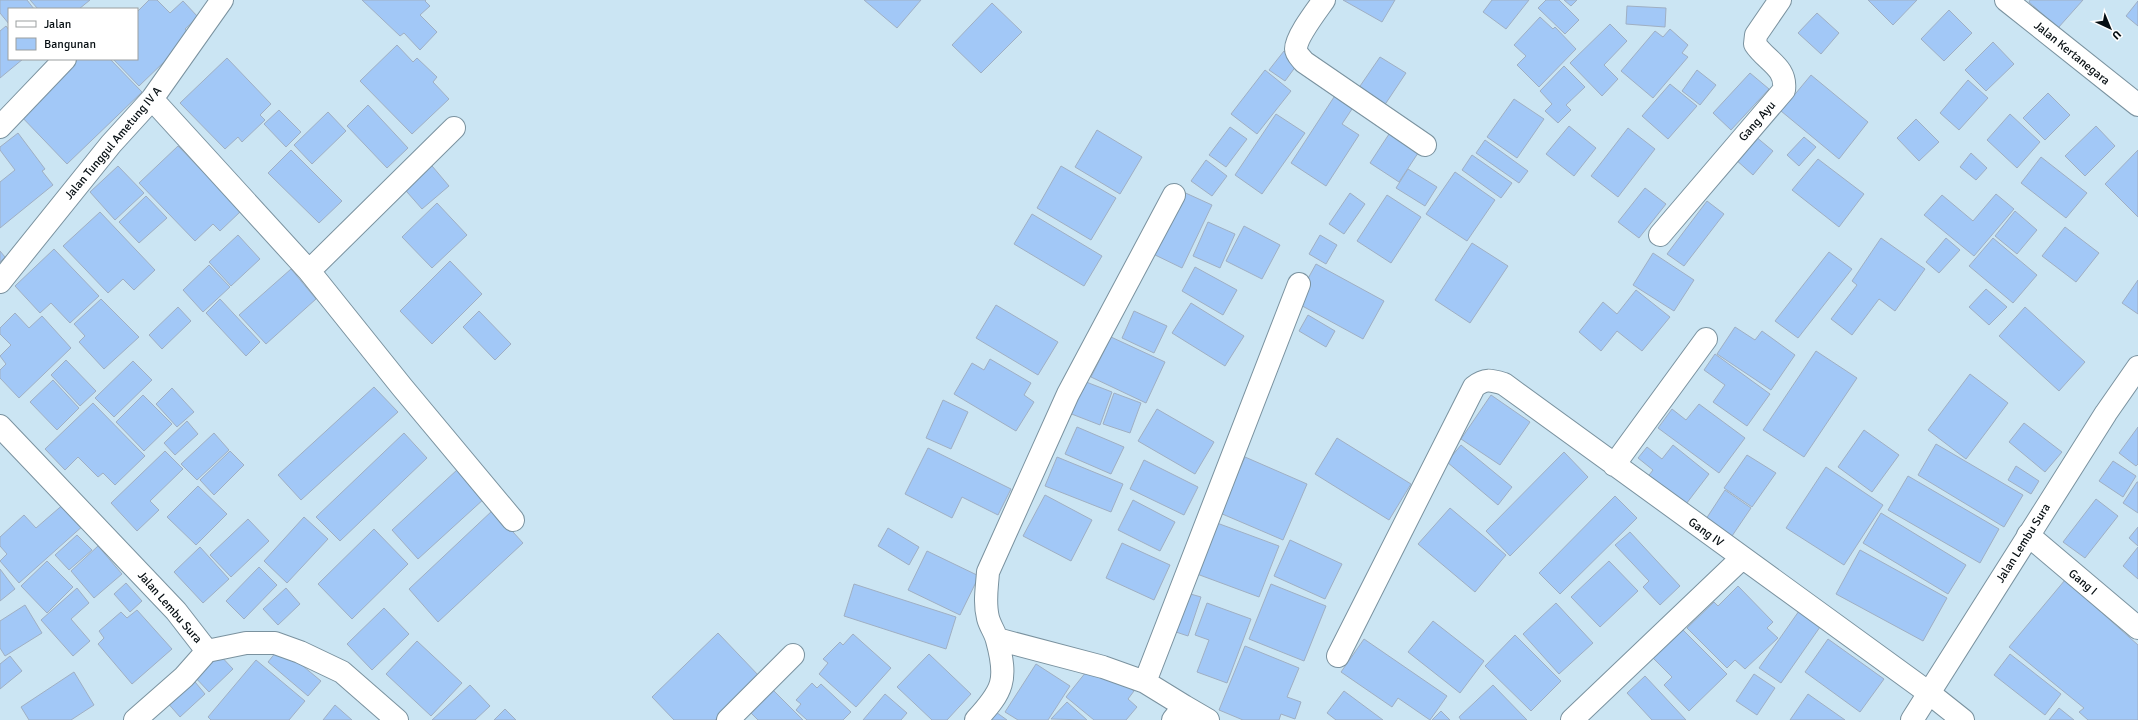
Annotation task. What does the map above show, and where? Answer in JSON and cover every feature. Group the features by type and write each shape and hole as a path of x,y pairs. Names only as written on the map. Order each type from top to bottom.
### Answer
{"street":[{"name":"Jalan Tunggul Ametung IV A","path":"0,282 111,144 152,99 222,0"},
{"path":"1324,0 1298,40 1296,48 1298,54 1304,62 1425,145"},
{"name":"Gang Ayu","path":"1660,236 1784,90 1785,81 1783,73 1754,44 1756,35 1780,0"},
{"name":"Jalan Kertanegara","path":"2007,0 2138,105"},
{"path":"0,127 64,60"},
{"path":"152,99 309,271 402,387 513,520"},
{"path":"309,271 454,128"},
{"path":"976,720 994,700 1002,686 1003,668 997,639 988,619 985,601 988,572 1068,394 1174,195"},
{"path":"1145,682 1299,284"},
{"path":"1614,465 1706,339"},
{"name":"Jalan Lembu Sura","path":"1912,720 2106,413 2138,368"},
{"name":"Gang IV","path":"1338,656 1474,386 1488,379 1504,384 1929,693 1963,720"},
{"name":"Jalan Lembu Sura","path":"0,426 176,611 207,651 246,643 275,643 300,652 342,672 397,720"},
{"name":"Gang I","path":"2028,536 2138,628"},
{"path":"1572,720 1742,558"},
{"path":"997,639 1103,666 1145,682 1179,713 1208,720"},
{"path":"135,720 184,677 207,651"},
{"path":"728,720 793,655"}],"building":[{"path":"0,0 27,0 33,8 8,8 8,23 0,13"},
{"path":"30,0 90,0 80,8 37,8"},
{"path":"149,0 157,0 170,13 183,1 198,17 185,29 191,36 139,86 114,60 138,60 138,11"},
{"path":"362,0 426,0 425,1 430,6 420,15 437,32 420,50 404,33 400,36"},
{"path":"864,0 921,0 897,28"},
{"path":"1343,0 1395,0 1382,22"},
{"path":"1492,0 1529,0 1506,29 1483,12"},
{"path":"1546,0 1559,0 1579,20 1565,34 1538,8"},
{"path":"1564,0 1577,0 1571,6"},
{"path":"1868,0 1917,0 1893,25"},
{"path":"2030,0 2083,0 2058,28 2029,2"},
{"path":"2138,1 2138,26 2126,16"},
{"path":"992,3 1022,32 981,73 952,45"},
{"path":"1627,6 1666,8 1665,27 1626,24"},
{"path":"1949,10 1972,33 1944,61 1921,39"},
{"path":"1817,13 1839,33 1821,54 1798,33"},
{"path":"1540,17 1553,29 1555,27 1576,49 1539,87 1517,65 1526,56 1514,45"},
{"path":"1610,24 1627,41 1604,65 1618,79 1602,96 1570,63"},
{"path":"6,26 8,29 8,60 22,60 0,78 0,31"},
{"path":"1670,29 1688,45 1682,53 1688,57 1653,98 1621,71 1655,31 1663,37"},
{"path":"1993,42 2014,64 1986,91 1965,70"},
{"path":"397,45 413,62 417,58 437,77 433,82 449,99 412,134 360,81"},
{"path":"1284,51 1299,62 1285,81 1269,70"},
{"path":"1380,57 1406,73 1384,106 1358,89"},
{"path":"227,58 271,104 260,115 265,120 242,142 238,137 225,149 180,103"},
{"path":"73,60 111,60 142,92 67,164 18,113"},
{"path":"1564,66 1585,87 1566,105 1571,110 1558,123 1545,111 1552,104 1540,91"},
{"path":"1265,70 1291,91 1257,134 1231,114"},
{"path":"1697,70 1716,85 1700,105 1682,91"},
{"path":"1750,73 1769,89 1731,130 1713,113"},
{"path":"1811,75 1868,122 1839,159 1781,111"},
{"path":"1968,80 1988,98 1959,130 1940,113"},
{"path":"1670,84 1697,106 1668,139 1642,116"},
{"path":"2048,93 2070,115 2045,140 2023,118"},
{"path":"1336,94 1354,106 1342,124 1359,135 1326,186 1291,163"},
{"path":"1514,99 1544,119 1517,158 1487,137"},
{"path":"368,105 408,148 387,168 347,126"},
{"path":"279,110 301,132 286,147 264,124"},
{"path":"328,112 346,131 312,164 294,145"},
{"path":"1276,114 1305,133 1262,194 1235,175"},
{"path":"2010,114 2040,142 2017,168 1987,140"},
{"path":"1916,119 1939,142 1919,161 1897,138"},
{"path":"1569,126 1596,148 1574,176 1546,154"},
{"path":"2096,126 2115,146 2085,176 2065,156"},
{"path":"1230,127 1247,139 1226,167 1209,155"},
{"path":"1393,128 1422,147 1399,182 1370,163"},
{"path":"1628,128 1655,149 1618,197 1591,176"},
{"path":"1097,130 1142,157 1120,194 1075,167"},
{"path":"18,133 45,169 42,171 53,185 0,228 0,182 15,170 0,150 0,147"},
{"path":"1755,136 1773,151 1753,175 1735,159"},
{"path":"1804,137 1816,147 1799,166 1787,155"},
{"path":"1485,140 1528,171 1519,183 1476,153"},
{"path":"178,146 241,211 220,231 213,224 195,241 139,183"},
{"path":"291,150 342,201 319,223 268,173"},
{"path":"2138,150 2138,217 2105,184"},
{"path":"1971,153 1987,168 1976,180 1960,167"},
{"path":"1472,155 1512,183 1501,198 1462,170"},
{"path":"2041,157 2087,193 2066,218 2021,183"},
{"path":"1818,159 1864,194 1839,227 1792,190"},
{"path":"427,160 449,186 422,209 400,184"},
{"path":"1206,160 1227,176 1212,196 1191,181"},
{"path":"118,166 144,193 115,220 90,192"},
{"path":"1061,166 1116,198 1091,240 1037,208"},
{"path":"1408,169 1437,187 1425,206 1396,188"},
{"path":"1455,172 1495,200 1467,241 1426,214"},
{"path":"1645,188 1666,204 1639,238 1618,222"},
{"path":"1179,190 1212,205 1182,268 1149,252"},
{"path":"1350,193 1365,204 1344,234 1329,224"},
{"path":"1996,194 2014,209 1974,256 1924,215 1942,195 1973,221"},
{"path":"1387,195 1421,217 1391,263 1357,241"},
{"path":"146,196 167,218 139,243 119,222"},
{"path":"1707,201 1724,214 1684,266 1667,254"},
{"path":"437,203 467,235 432,268 402,237"},
{"path":"2015,211 2037,230 2017,254 1995,236"},
{"path":"100,212 155,270 134,290 123,279 108,293 63,246"},
{"path":"1032,214 1102,256 1084,286 1014,244"},
{"path":"1208,222 1235,234 1220,268 1193,256"},
{"path":"1244,226 1280,245 1262,279 1226,261"},
{"path":"2065,227 2099,253 2076,282 2042,256"},
{"path":"238,235 260,259 231,286 209,262"},
{"path":"1320,235 1337,245 1326,264 1309,254"},
{"path":"1881,238 1925,269 1895,311 1879,299 1852,335 1831,319 1857,285 1852,281"},
{"path":"1946,238 1960,250 1939,273 1926,262"},
{"path":"1993,238 2037,275 2013,303 1969,266"},
{"path":"1472,243 1508,266 1470,323 1435,300"},
{"path":"54,249 99,296 70,323 51,303 40,313 15,286"},
{"path":"0,251 5,257 0,262"},
{"path":"1829,252 1852,269 1798,338 1775,321"},
{"path":"1653,253 1694,280 1674,311 1633,285"},
{"path":"450,261 482,294 432,344 400,311"},
{"path":"1316,264 1384,301 1363,339 1295,302"},
{"path":"209,265 230,287 203,312 183,290"},
{"path":"1195,267 1237,290 1223,315 1182,291"},
{"path":"291,269 316,299 266,344 239,315"},
{"path":"2138,280 2138,314 2122,303"},
{"path":"1986,289 2007,307 1989,325 1969,307"},
{"path":"1636,290 1670,317 1642,351 1617,331 1601,351 1579,332 1603,302 1617,314"},
{"path":"101,299 139,337 104,369 79,342 85,336 74,324"},
{"path":"220,299 260,342 246,356 206,313"},
{"path":"1191,303 1244,336 1225,366 1172,333"},
{"path":"996,305 1058,342 1038,375 976,338"},
{"path":"178,307 191,321 162,349 149,335"},
{"path":"2025,307 2085,362 2059,391 1999,336"},
{"path":"479,311 511,344 495,360 463,327"},
{"path":"1134,311 1167,326 1154,353 1122,338"},
{"path":"15,313 29,328 42,316 71,348 19,398 0,378 0,370 6,364 0,356 11,345 0,334 0,328"},
{"path":"1308,315 1335,331 1326,347 1299,331"},
{"path":"1735,327 1755,340 1762,331 1795,355 1771,390 1717,354"},
{"path":"1111,337 1165,362 1146,403 1091,377"},
{"path":"1816,351 1857,378 1804,457 1763,430"},
{"path":"1715,354 1770,394 1747,426 1713,402 1725,385 1704,370"},
{"path":"990,359 1031,383 1024,395 1034,402 1016,431 954,394 972,363 984,370"},
{"path":"66,360 96,391 80,406 51,375"},
{"path":"133,361 152,380 114,417 95,398"},
{"path":"1970,374 2008,403 1966,459 1928,430"},
{"path":"53,380 79,408 57,430 30,402"},
{"path":"1081,380 1112,392 1100,425 1069,413"},
{"path":"374,387 398,412 301,500 278,475"},
{"path":"172,388 194,412 177,427 156,404"},
{"path":"1114,393 1141,403 1130,433 1103,424"},
{"path":"143,395 172,424 144,451 116,422"},
{"path":"1491,395 1530,422 1500,465 1461,439"},
{"path":"943,400 968,412 951,449 926,438"},
{"path":"93,403 145,456 115,485 103,473 98,477 78,457 65,470 45,449"},
{"path":"1699,404 1745,438 1719,473 1658,428 1672,409 1686,420"},
{"path":"1157,409 1214,442 1195,474 1138,441"},
{"path":"187,421 198,434 175,455 164,443"},
{"path":"2024,423 2062,452 2045,472 2009,442"},
{"path":"1077,427 1124,447 1111,474 1065,454"},
{"path":"2138,427 2138,464 2136,466 2119,453"},
{"path":"1864,430 1899,455 1872,492 1838,467"},
{"path":"214,433 229,450 197,480 181,464"},
{"path":"404,433 427,458 340,541 316,517"},
{"path":"1337,438 1411,484 1389,520 1315,474"},
{"path":"1936,444 2023,495 2004,527 1918,475"},
{"path":"1461,445 1512,487 1498,505 1447,462"},
{"path":"1673,445 1709,474 1683,508 1646,479 1653,470 1638,458 1647,447 1662,459"},
{"path":"928,448 1011,489 998,515 962,497 952,518 905,494"},
{"path":"165,451 183,469 150,501 159,510 137,531 111,503"},
{"path":"230,451 244,465 214,495 200,480"},
{"path":"1564,452 1588,477 1510,556 1486,531"},
{"path":"1747,455 1776,473 1752,507 1724,488"},
{"path":"1057,457 1123,484 1111,512 1045,486"},
{"path":"1245,457 1307,484 1283,540 1220,513"},
{"path":"1144,460 1198,487 1184,515 1130,489"},
{"path":"2113,461 2136,476 2123,497 2099,481"},
{"path":"2016,466 2039,481 2031,494 2008,480"},
{"path":"1826,467 1883,505 1844,565 1786,528"},
{"path":"458,469 485,498 418,559 392,530"},
{"path":"1908,476 1999,529 1980,563 1888,510"},
{"path":"2138,482 2138,513 2123,503"},
{"path":"198,486 227,514 196,545 167,517"},
{"path":"1725,490 1751,508 1732,536 1706,519"},
{"path":"1045,495 1092,520 1071,561 1023,536"},
{"path":"1615,496 1637,518 1560,594 1539,573"},
{"path":"2096,499 2118,516 2085,558 2063,542"},
{"path":"1133,500 1175,522 1160,551 1118,530"},
{"path":"66,502 85,524 19,583 0,561 7,554 0,546 0,537 24,515 36,528"},
{"path":"1450,508 1506,555 1475,592 1418,544"},
{"path":"493,510 523,543 438,622 409,589"},
{"path":"1881,513 1966,565 1948,594 1863,543"},
{"path":"304,517 328,539 287,583 264,561"},
{"path":"248,519 269,541 231,577 210,555"},
{"path":"1217,523 1279,546 1259,597 1197,574"},
{"path":"2138,527 2138,546 2129,538"},
{"path":"888,528 919,547 909,565 878,546"},
{"path":"374,529 408,564 352,619 318,584"},
{"path":"1630,532 1680,586 1660,605 1643,587 1649,581 1615,545"},
{"path":"77,535 92,550 69,570 55,555"},
{"path":"1290,540 1342,564 1325,599 1274,576"},
{"path":"1122,543 1170,565 1154,600 1106,578"},
{"path":"98,546 122,574 94,598 71,571"},
{"path":"200,547 229,579 203,603 174,572"},
{"path":"2138,547 2138,579 2123,566"},
{"path":"1860,550 1947,598 1923,641 1836,594"},
{"path":"927,551 979,576 960,615 908,590"},
{"path":"47,561 73,587 47,613 21,586"},
{"path":"1609,561 1638,591 1600,627 1571,597"},
{"path":"259,567 277,585 244,619 226,601"},
{"path":"0,569 15,589 0,601"},
{"path":"2065,580 2138,645 2138,720 2088,720 2079,712 2084,708 2009,647"},
{"path":"126,583 142,601 130,612 114,594"},
{"path":"854,584 956,617 946,649 844,616"},
{"path":"1271,584 1326,606 1304,661 1249,639"},
{"path":"1738,586 1773,622 1767,628 1778,638 1745,669 1735,660 1727,668 1687,628 1714,602 1718,606"},
{"path":"77,588 89,603 71,619 90,641 73,656 41,620"},
{"path":"286,588 300,604 278,625 263,609"},
{"path":"1187,593 1201,597 1188,636 1173,631"},
{"path":"1207,603 1251,619 1227,683 1197,672 1209,640 1195,635"},
{"path":"1556,603 1593,643 1559,674 1523,634"},
{"path":"25,605 42,633 5,656 0,648 0,621"},
{"path":"384,608 409,634 372,670 347,644"},
{"path":"137,610 172,649 132,684 98,644 104,638 99,631 121,612 127,618"},
{"path":"1799,611 1820,627 1781,683 1759,668"},
{"path":"1433,621 1484,661 1460,693 1408,652"},
{"path":"1683,630 1727,674 1689,711 1664,685 1672,677 1653,658"},
{"path":"718,633 760,677 715,720 674,720 652,697"},
{"path":"853,634 891,668 856,707 819,674 828,663 823,659 840,642 843,645"},
{"path":"1515,635 1561,681 1531,711 1485,666"},
{"path":"1364,639 1447,696 1430,720 1398,698 1392,707 1341,672"},
{"path":"1828,639 1884,679 1860,712 1805,672"},
{"path":"417,641 462,683 431,716 386,674"},
{"path":"1245,646 1299,668 1287,697 1301,702 1295,719 1281,714 1279,720 1243,720 1219,710"},
{"path":"280,647 321,681 308,696 268,662"},
{"path":"217,652 233,669 209,692 193,675"},
{"path":"929,654 971,694 947,720 932,720 897,687"},
{"path":"2010,654 2061,694 2045,715 1994,675"},
{"path":"10,656 22,671 0,689 0,664"},
{"path":"256,660 305,701 289,720 211,720 208,717"},
{"path":"1036,664 1070,686 1048,720 1018,720 1005,712"},
{"path":"1090,667 1104,667 1134,691 1128,699 1137,707 1126,720 1094,720 1066,697"},
{"path":"74,672 94,705 71,720 29,720 21,707"},
{"path":"1754,674 1775,688 1757,715 1736,701"},
{"path":"1645,676 1686,720 1652,720 1627,693"},
{"path":"191,677 205,694 180,717 165,700"},
{"path":"812,683 817,688 821,684 851,712 843,720 807,720 796,710 801,704 796,700"},
{"path":"470,685 490,706 475,720 432,720"},
{"path":"1493,685 1527,720 1461,720 1459,717"},
{"path":"770,687 803,720 758,720 748,710"},
{"path":"1344,691 1383,720 1336,720 1327,713"},
{"path":"885,694 907,713 901,720 863,720"},
{"path":"1808,694 1845,720 1790,720"},
{"path":"1067,702 1087,720 1051,719"},
{"path":"335,705 352,720 323,720"},
{"path":"2059,708 2074,720 2049,720"},
{"path":"505,709 516,720 494,720"},
{"path":"993,710 1007,720 985,720"},
{"path":"1441,711 1450,720 1432,720"}]}
